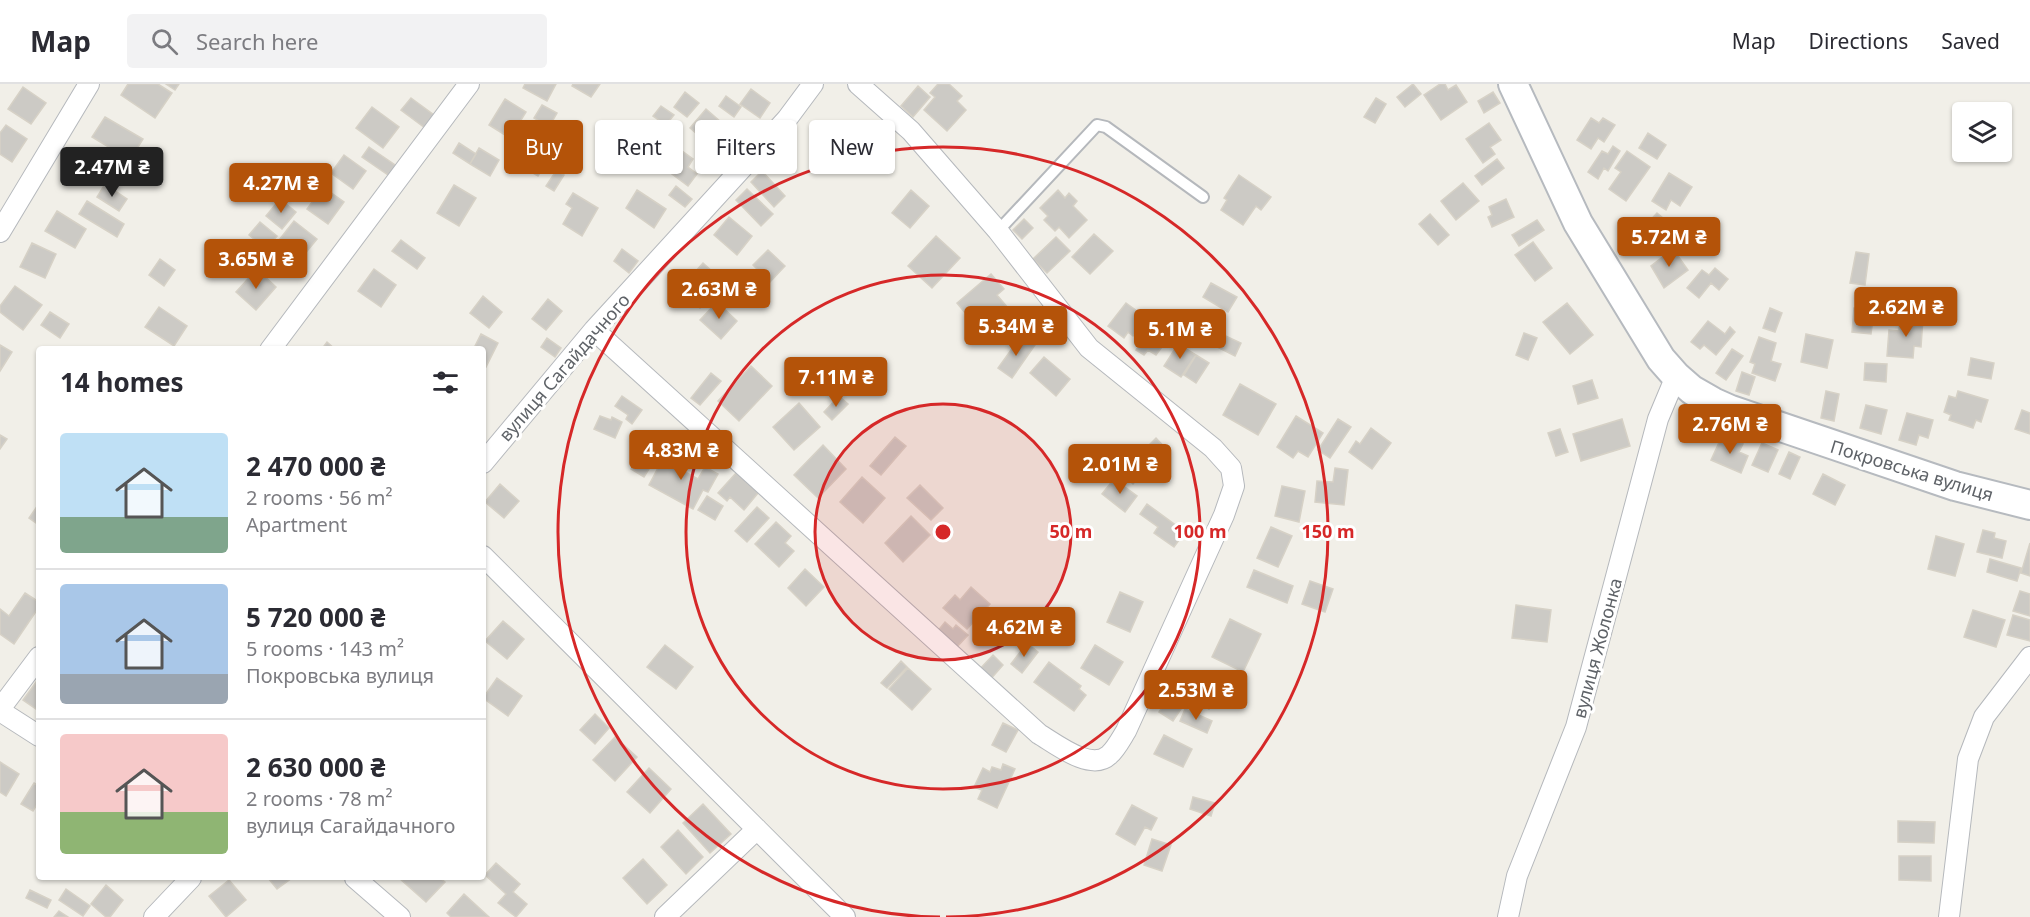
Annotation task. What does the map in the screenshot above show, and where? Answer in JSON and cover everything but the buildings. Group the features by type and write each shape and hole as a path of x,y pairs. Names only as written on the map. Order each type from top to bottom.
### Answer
{"street":[{"path":"0,232 89,84"},
{"path":"273,346 469,84"},
{"name":"вулиця Сагайдачного","path":"486,459 594,330 787,119 813,84"},
{"path":"594,330 1039,734 1089,761 1101,760 1110,754 1126,731 1224,514 1234,486 1231,468 1213,448 1089,348 998,231 911,131 858,84"},
{"name":"Покровська вулиця","path":"1513,84 1578,223 1661,359 1692,390 1750,418 1955,486 2030,505"},
{"name":"вулиця Жолонка","path":"1508,917 1517,876 1576,727 1658,418 1676,376"},
{"path":"486,559 845,917"},
{"path":"1949,917 1968,759 1984,717 2030,657"},
{"path":"36,661 0,710 36,734"},
{"path":"665,917 757,829"},
{"path":"154,917 189,880"},
{"path":"357,880 400,917"}],"lane":[{"path":"998,231 1096,125 1106,127 1203,197"}]}
